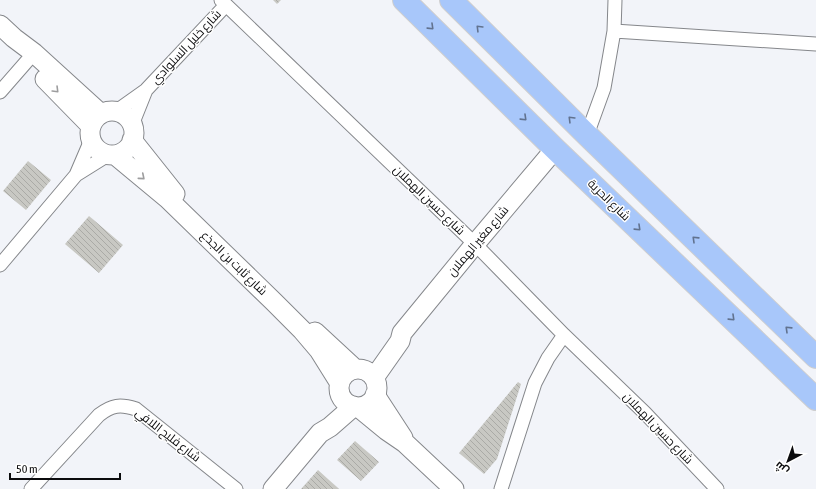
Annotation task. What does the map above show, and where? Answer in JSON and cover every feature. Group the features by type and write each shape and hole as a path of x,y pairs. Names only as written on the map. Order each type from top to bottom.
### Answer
{"highway":[{"name":"شارع الحرية","path":"404,0 555,149 816,399"},
{"path":"451,0 587,135 816,356"}],"street":[{"path":"587,135 604,88 614,31 615,0"},
{"name":"شارع خليل السلوادي","path":"100,123 146,90 224,2"},
{"name":"شارع حسين الهملان","path":"224,2 475,244 564,335 645,413 717,489"},
{"path":"0,24 30,56 100,123"},
{"path":"614,31 816,44"},
{"path":"0,92 30,56"},
{"name":"شارع خليل السلوادي","path":"132,133 146,90"},
{"path":"0,265 76,176 100,123 122,114 128,119 132,133 128,147 123,152 112,155 76,176"},
{"path":"100,123 95,147 101,152 112,155"},
{"name":"شارع ثابت بن الجذع","path":"132,133 174,193 198,218 366,378 406,442"},
{"name":"شارع مغير الهملان","path":"366,378 395,336 402,333 555,149"},
{"name":"شارع ثابت بن الجذع","path":"112,155 168,199 280,307 319,350 339,387"},
{"path":"501,489 535,383 548,358 564,335"},
{"path":"273,489 320,433 344,375 347,372 366,378 370,402 356,406 330,427 320,433"},
{"path":"339,387 340,395 346,402 356,406"},
{"name":"شارع فليح اللافي","path":"31,489 99,415 109,408 126,406 136,409 236,489"},
{"name":"شارع ثابت بن الجذع","path":"356,406 386,430 406,442 454,489"}],"building":[{"path":"273,0 281,0 277,4"},
{"path":"28,161 51,180 26,210 3,191"},
{"path":"89,216 123,245 99,273 65,244"},
{"path":"518,382 521,384 497,459 484,474 459,453"},
{"path":"355,441 379,462 361,481 337,460"},
{"path":"318,470 339,489 301,489"}]}
